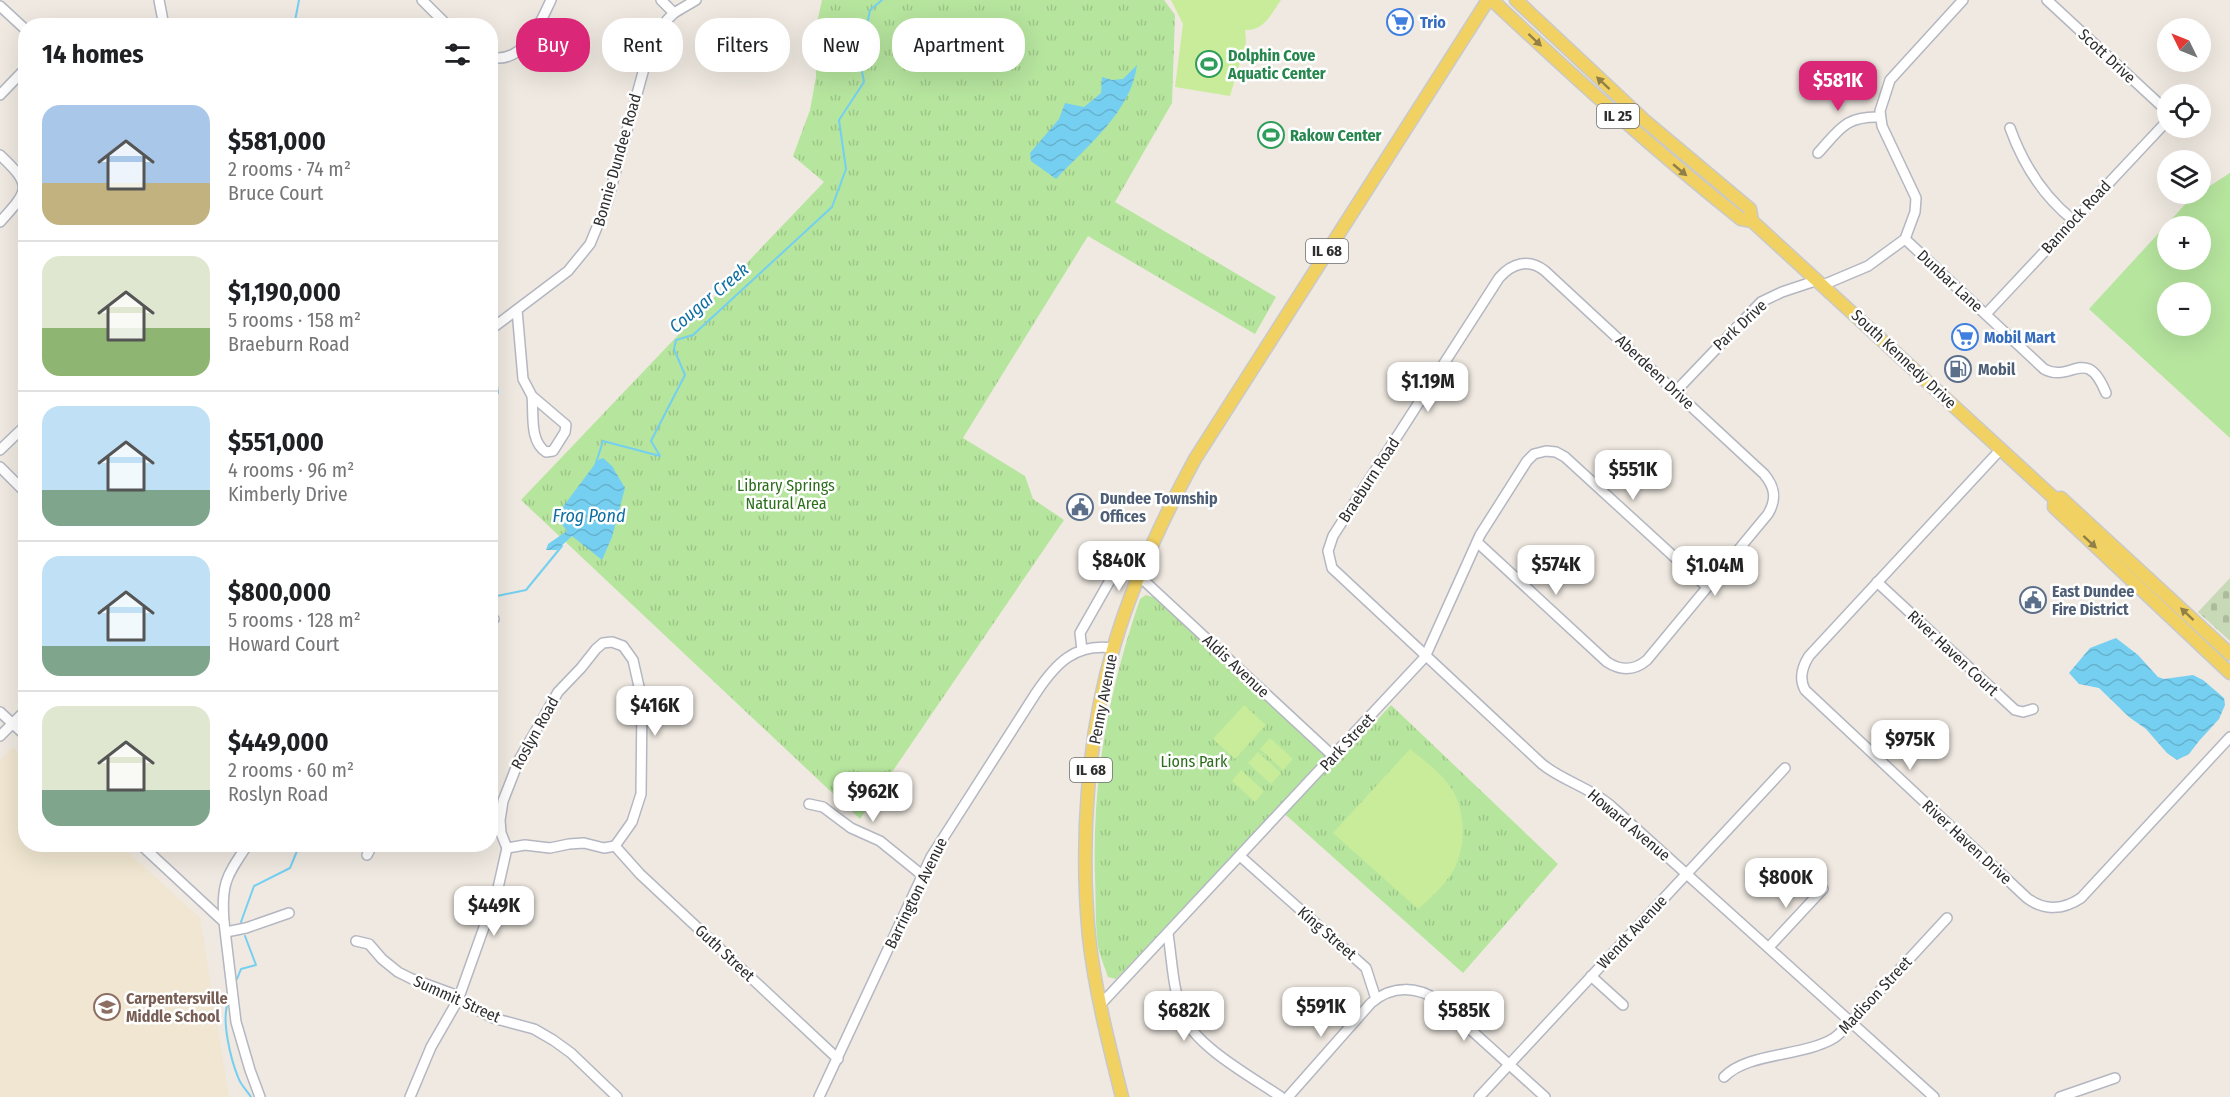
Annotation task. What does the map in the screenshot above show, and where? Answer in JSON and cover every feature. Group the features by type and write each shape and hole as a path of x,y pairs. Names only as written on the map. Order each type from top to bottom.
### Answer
{"main road":[{"name":"South Kennedy Drive","path":"1490,0 1643,138 1741,219 1752,221 2055,499"},
{"name":"Penny Avenue","path":"1122,1097 1101,1004 1090,939 1085,887 1085,825 1093,749 1113,648 1139,576 1167,511 1195,459 1490,0"},
{"name":"South Kennedy Drive","path":"1516,0 1644,120 1750,209 1752,221"},
{"name":"South Kennedy Drive","path":"2055,499 2061,498 2230,654"},
{"name":"South Kennedy Drive","path":"2055,499 2054,507 2230,673"}],"street":[{"path":"159,0 162,18"},
{"path":"422,0 440,18"},
{"path":"498,57 509,56 524,46 535,33 551,0"},
{"path":"661,0 674,13"},
{"name":"Bonnie Dundee Road","path":"498,324 568,271 590,244 607,203 648,54 661,28 674,13 696,0"},
{"path":"1905,239 1915,212 1916,198 1882,126 1880,117 1890,80 1963,0"},
{"name":"Scott Drive","path":"2047,0 2157,102"},
{"path":"0,6 18,23"},
{"path":"0,95 18,76"},
{"path":"1818,153 1847,122 1862,116 1880,117"},
{"path":"2010,128 2018,150 2040,187 2073,220"},
{"name":"Bannock Road","path":"1986,314 2157,132"},
{"path":"0,155 18,171"},
{"path":"0,222 18,202"},
{"name":"Park Drive","path":"1676,391 1761,302 1776,294 1868,266 1905,239"},
{"name":"Dunbar Lane","path":"1905,239 2044,369 2058,373 2085,367 2100,378 2106,393"},
{"name":"Aberdeen Drive","path":"1521,264 1533,264 1542,269 1676,391 1772,484 1774,496 1768,514 1706,586"},
{"name":"Braeburn Road","path":"1328,556 1328,547 1333,536 1499,278 1510,267 1521,264"},
{"path":"517,310 523,379 532,396 566,425 566,432 553,451 546,452 538,445 533,423 532,396"},
{"path":"0,450 18,433"},
{"name":"River Haven Drive","path":"2001,449 1809,656 1802,671 1803,687 2027,898 2036,904 2060,908 2081,898 2230,737"},
{"name":"Park Street","path":"1101,1004 1425,657 1477,542 1525,464 1534,454 1546,451 1556,452 1566,457 1706,586"},
{"path":"0,466 18,485"},
{"path":"1477,542 1608,662 1618,668 1628,669 1647,660 1706,586"},
{"path":"1082,650 1080,633 1121,561 1122,555 1117,547"},
{"name":"Howard Avenue","path":"1328,556 1336,575 1542,764 1555,774 1601,797 1934,1097"},
{"name":"Aldis Avenue","path":"1139,576 1333,756"},
{"name":"River Haven Court","path":"1877,582 2015,710 2023,712 2033,709"},
{"name":"Roslyn Road","path":"410,1097 431,1047 458,1000 498,888 507,848 500,820 503,801 519,760 558,692 596,649 603,643 612,642 623,646 633,660 642,700 640,794 632,822 615,846"},
{"name":"Barrington Avenue","path":"819,1097 922,875 942,838 1047,677 1066,658 1082,650 1095,646 1113,648"},
{"path":"0,712 18,729"},
{"path":"0,736 18,717"},
{"name":"Wendt Avenue","path":"1479,1097 1785,768"},
{"path":"809,804 823,807 848,826 880,841 922,875"},
{"path":"507,848 525,845 550,848 584,843 604,848 615,846"},
{"name":"Guth Street","path":"615,846 640,874 838,1059"},
{"path":"148,852 225,927 246,928 289,913"},
{"path":"243,852 224,884 225,927 236,1022 260,1097"},
{"name":"King Street","path":"1240,856 1366,968 1376,999"},
{"path":"1769,947 1823,890"},
{"name":"Madison Street","path":"1724,1077 1737,1066 1810,1047 1828,1041 1838,1034 1947,918"},
{"path":"1168,934 1179,1001 1188,1025 1211,1049 1281,1097"},
{"name":"Summit Street","path":"356,941 369,944 398,972 430,987 453,994 458,1000 493,1018 534,1029 553,1040 571,1053 617,1097"},
{"path":"1591,976 1623,1005"},
{"path":"1288,1097 1376,999 1386,993 1406,989 1426,993 1443,1004 1545,1097"},
{"path":"2060,1097 2115,1078"}],"shaded area":[{"name":"Carpentersville Middle School","path":"13,747 18,752 18,852 128,852 200,918 229,1097 0,1097 0,760"}],"green space":[{"name":"Library Springs Natural Area","path":"822,0 1164,0 1175,15 1172,103 1115,202 1276,297 1255,334 1088,236 963,438 1025,476 1033,499 1064,520 860,819 521,500 824,182 793,156 810,110 816,72 880,72 880,18 818,18"},
{"name":"Dolphin Cove Aquatic Center","path":"1171,0 1281,0 1262,25 1252,30 1245,30 1246,42 1230,96 1175,87 1183,24"},
{"path":"2230,173 2230,438 2089,309 2157,235 2157,270 2211,270 2211,216 2174,216 2185,204 2211,204 2211,185"},
{"path":"2230,578 2230,641 2198,612"},
{"name":"Lions Park","path":"1146,595 1156,598 1335,765 1391,705 1558,864 1463,973 1278,808 1116,979 1108,977 1098,946 1096,921 1095,841 1099,771 1119,669 1140,599"},
{"path":"1244,705 1266,725 1235,759 1213,739"},
{"path":"1270,738 1293,759 1283,770 1260,749"},
{"path":"1410,749 1439,773 1453,791 1460,810 1463,831 1460,852 1453,871 1446,882 1418,909 1333,833"},
{"path":"1258,752 1281,773 1271,784 1248,763"},
{"path":"1241,770 1264,791 1255,802 1232,781"}],"water":[{"path":"1137,65 1133,82 1117,113 1094,141 1056,179 1031,161 1030,153 1059,119 1065,103 1084,107 1101,93 1102,77 1112,80 1123,79"},
{"name":"Frog Pond","path":"603,458 612,466 625,488 612,537 602,560 572,536 557,550 546,550 548,544 567,531 556,516 598,460"},
{"path":"2116,638 2138,655 2158,677 2164,679 2193,675 2203,680 2224,698 2225,705 2219,719 2189,754 2177,760 2099,688 2079,684 2069,673 2090,648"}],"waterway":[{"path":"296,18 299,0"},
{"name":"Cougar Creek","path":"595,466 603,441 660,456 651,441 685,375 674,349 676,340 693,335 832,207 846,169 839,120 864,82 860,61 870,10 882,0"},
{"name":"Cougar Creek","path":"498,596 526,590 562,546"},
{"path":"241,922 254,886 290,868 297,852"},
{"path":"237,979 241,969 256,965 245,936"},
{"path":"228,1003 226,1029 230,1051 239,1080 251,1097"}],"place":[{"name":"Trio","path":"1400,22"},
{"name":"Dolphin Cove Aquatic Center","path":"1209,64"},
{"name":"Rakow Center","path":"1271,135"},
{"name":"Mobil Mart","path":"1965,337"},
{"name":"Mobil","path":"1958,369"},
{"name":"Dundee Township Offices","path":"1080,507"},
{"name":"East Dundee Fire District","path":"2033,600"},
{"name":"Carpentersville Middle School","path":"107,1007"}]}
